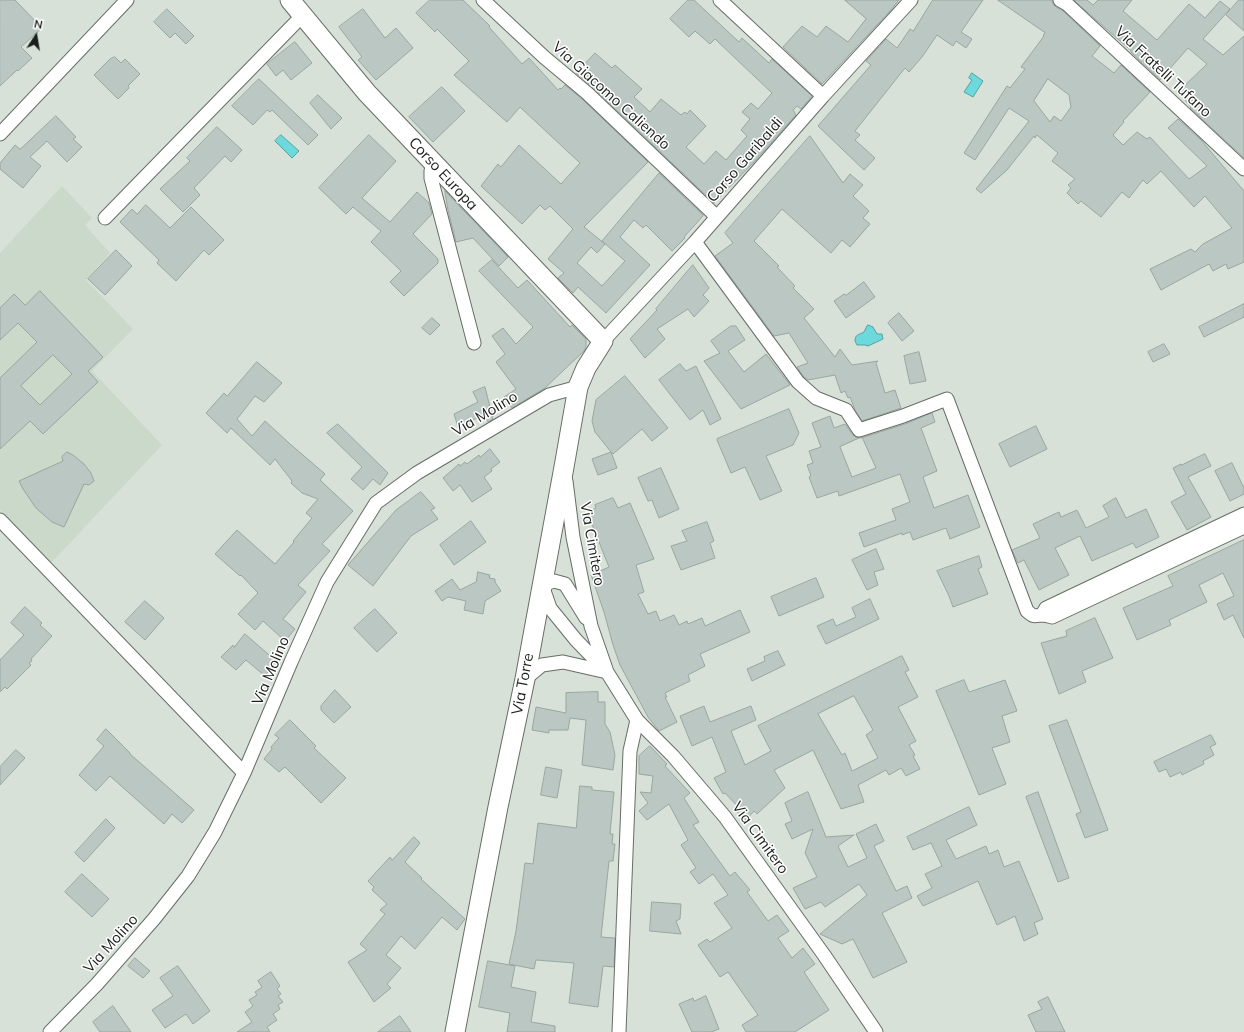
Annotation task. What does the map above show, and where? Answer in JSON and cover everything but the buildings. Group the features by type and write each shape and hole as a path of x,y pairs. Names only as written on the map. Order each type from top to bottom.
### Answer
{"main road":[{"name":"Corso Europa","path":"290,0 367,93 603,342"},
{"name":"Via Torre","path":"455,1032 498,807 525,679 578,387 586,368 603,342"}],"street":[{"path":"0,134 127,0"},
{"name":"Via Giacomo Caliendo","path":"483,0 544,57 587,93 717,217"},
{"path":"720,0 823,96"},
{"name":"Corso Garibaldi","path":"603,342 695,242 823,96 911,0"},
{"name":"Via Fratelli Tufano","path":"1060,0 1244,169"},
{"path":"105,218 303,15"},
{"path":"433,163 431,178 474,343"},
{"path":"695,242 798,382 816,398 846,410 859,430 903,416 947,399 1027,611 1032,616 1037,617 1042,615 1052,617 1244,527"},
{"name":"Via Molino","path":"50,1032 97,984 154,920 188,876 215,832 244,773 291,662 328,582 376,503 417,473 549,395 578,387"},
{"name":"Via Cimitero","path":"564,467 573,537 591,626 607,672"},
{"path":"1042,615 1046,608 1244,514"},
{"path":"0,520 244,773"},
{"name":"Via Cimitero","path":"591,626 565,584 554,581 542,585 550,608 576,640 607,672 637,720 673,756 725,817 824,955 876,1032"},
{"path":"525,679 542,665 563,662 607,672"},
{"path":"619,1032 630,751 637,720"}],"shaded area":[{"path":"62,186 92,218 85,225 110,253 86,280 133,329 92,371 162,445 51,563 0,510 0,253"}],"water":[{"path":"972,73 983,81 973,97 964,92 972,80 969,78"},
{"path":"281,135 299,151 292,158 275,141"},
{"path":"868,325 873,327 877,334 882,334 883,339 868,346 857,345 855,341 856,337 864,332"}]}
